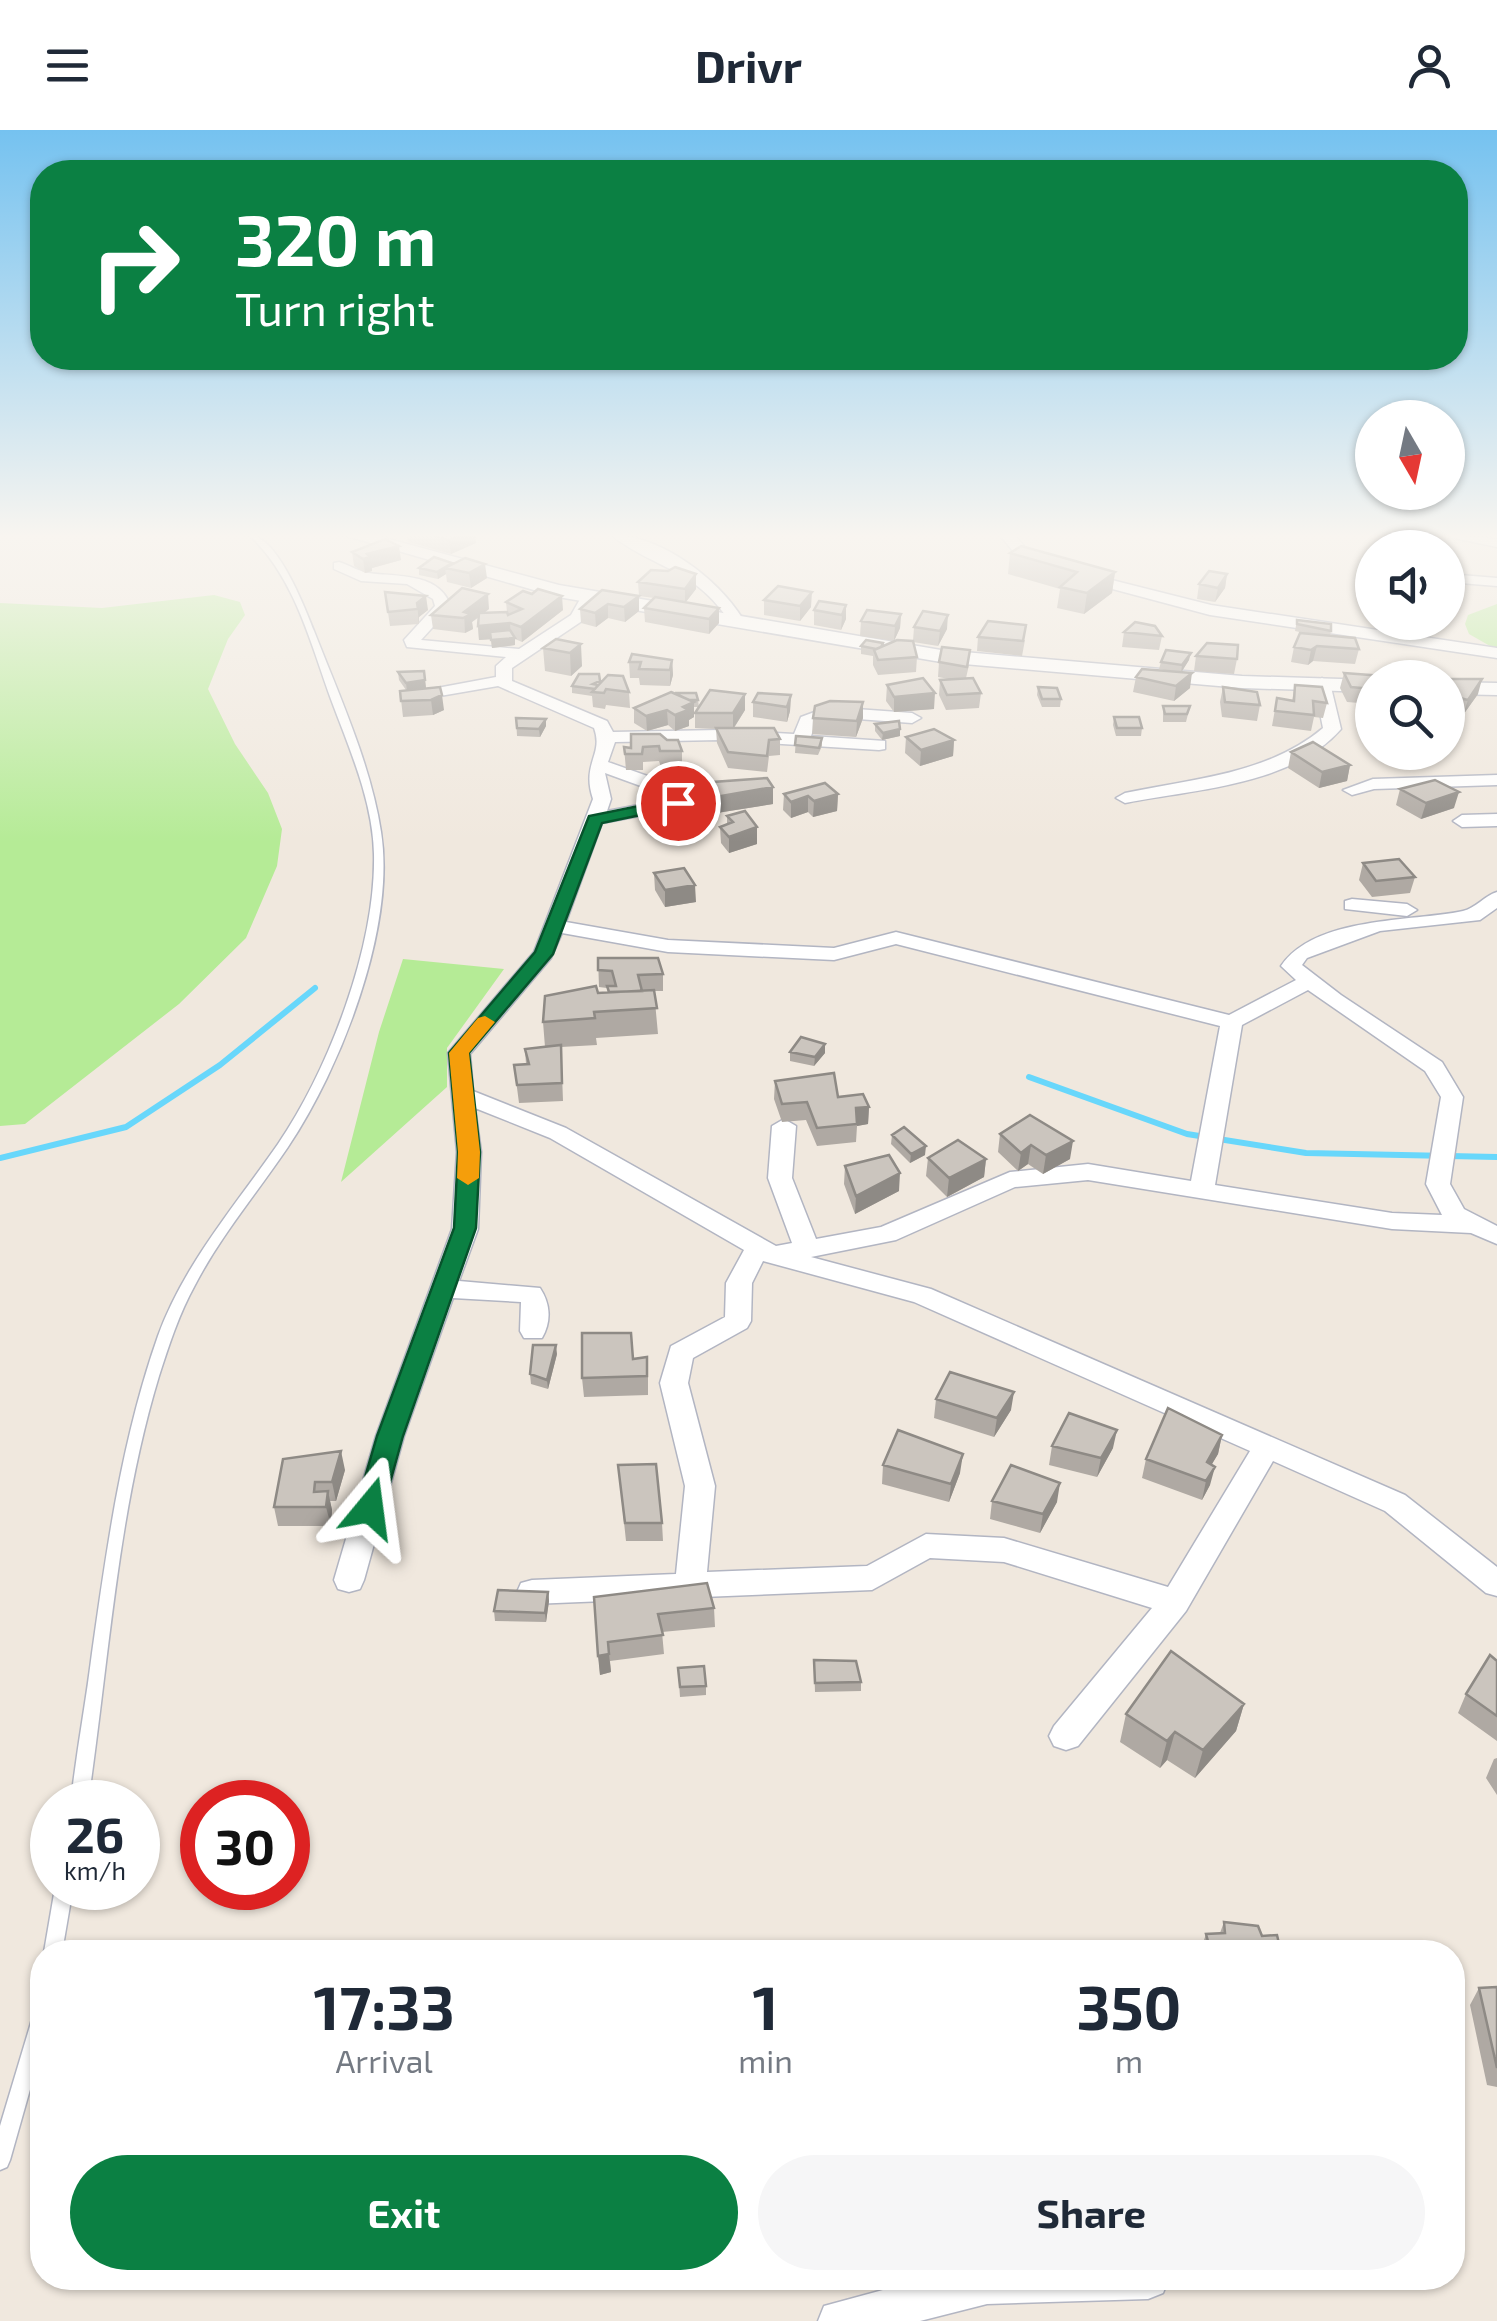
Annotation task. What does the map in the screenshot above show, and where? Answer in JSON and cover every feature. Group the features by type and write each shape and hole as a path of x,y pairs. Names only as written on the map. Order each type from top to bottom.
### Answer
{"street":[{"path":"415,637 413,644 520,654"},
{"path":"349,1580 390,1436 465,1228 469,1152 459,1053 544,954 602,799 596,773 607,737 600,724 564,706 514,690 504,680 504,666 552,637"},
{"path":"837,637 941,656 1224,681 1355,685"},
{"path":"1392,637 1497,653"},
{"path":"404,700 504,680"},
{"path":"1125,798 1289,761 1317,746 1332,729 1322,683"},
{"path":"1465,688 1497,689"},
{"path":"801,740 807,721 828,712 912,718"},
{"path":"607,737 720,734 879,745"},
{"path":"595,819 678,803 682,794 600,765"},
{"path":"1352,790 1373,784 1497,780"},
{"path":"649,808 661,824 697,833"},
{"path":"1462,821 1497,820"},
{"path":"1497,898 1473,916 1377,924 1299,954 1291,966 1434,1067 1452,1097 1438,1184 1454,1214 1497,1236"},
{"path":"1352,905 1473,916"},
{"path":"555,926 668,946 834,954 896,938 1232,1022 1310,981"},
{"path":"1202,1189 1232,1022"},
{"path":"462,1095 558,1133 765,1251 922,1295 1395,1504 1497,1584"},
{"path":"784,1126 780,1178 806,1248"},
{"path":"690,1588 700,1486 674,1384 682,1354 738,1321 739,1284 765,1251 886,1234 1010,1180 1088,1172 1392,1220 1472,1224"},
{"path":"444,1289 531,1294 536,1307 533,1331"},
{"path":"1066,1736 1175,1602 1267,1447"},
{"path":"532,1592 872,1578 926,1546 1004,1550 1175,1602"},
{"path":"839,2321 957,2290"}],"lane":[{"path":"83,1780 100,1679 118,1516 166,1332 188,1287 300,1122 348,1010 375,914 379,852 374,820 312,637"},
{"path":"55,1940 60,1910"},
{"path":"0,2160 30,2057"}],"green space":[{"path":"0,637 229,637 208,689 235,744 268,793 282,829 277,866 246,938 179,1004 25,1124 0,1126"},
{"path":"1475,637 1497,637 1497,650"},
{"path":"403,959 504,969 447,1048 447,1087 341,1182 379,1032"}],"building":[{"path":"981,637 1024,637 1023,641"},
{"path":"1298,637 1355,638 1359,649 1317,646 1311,650 1294,647"},
{"path":"556,639 581,644 570,653 543,648"},
{"path":"866,640 883,643 876,649 861,646"},
{"path":"897,640 913,641 917,657 878,660 874,650"},
{"path":"1207,643 1238,645 1237,659 1196,656"},
{"path":"942,647 970,650 967,667 939,662"},
{"path":"1166,650 1191,653 1182,665 1161,662"},
{"path":"632,654 672,660 670,670 639,669 641,662 629,662"},
{"path":"1142,669 1192,673 1176,686 1136,677"},
{"path":"424,671 425,680 406,683 398,672"},
{"path":"1344,673 1355,674 1355,687"},
{"path":"579,674 599,674 600,681 593,684 598,685 595,689 572,686"},
{"path":"608,675 623,676 629,692 592,692"},
{"path":"923,678 935,693 894,697 887,685"},
{"path":"973,678 981,693 947,695 940,680"},
{"path":"1465,679 1482,679 1468,700"},
{"path":"1295,685 1322,687 1327,703 1313,701 1314,715 1275,711 1277,698 1294,701"},
{"path":"440,687 442,695 431,700 401,701 400,691"},
{"path":"1038,687 1057,688 1061,699 1042,699"},
{"path":"1223,687 1257,692 1260,705 1225,702"},
{"path":"710,690 745,694 733,713 695,713"},
{"path":"671,692 694,702 683,707 688,710 675,715 667,710 646,716 634,708"},
{"path":"675,693 696,693 698,700 689,700"},
{"path":"758,693 791,695 787,707 753,702"},
{"path":"830,701 863,702 857,721 813,718 815,706"},
{"path":"1163,706 1190,706 1187,714 1165,714"},
{"path":"1114,717 1139,717 1142,728 1117,728"},
{"path":"516,718 546,719 539,729 517,728"},
{"path":"899,721 900,729 883,733 875,724"},
{"path":"716,728 774,728 780,739 769,740 767,756 728,752"},
{"path":"934,729 954,740 921,750 906,737"},
{"path":"631,734 660,734 667,740 678,740 682,751 660,751 659,746 643,747 642,754 625,754 624,747 631,748"},
{"path":"796,736 822,738 819,748 795,745"},
{"path":"1313,742 1350,765 1322,772 1291,752"},
{"path":"695,768 691,782 676,777 682,769"},
{"path":"767,778 773,787 704,799 701,790 714,788 713,782"},
{"path":"1435,780 1459,792 1426,803 1400,789"},
{"path":"825,783 838,794 814,801 808,796 791,802 784,794"},
{"path":"745,811 757,827 729,837 720,827 733,822 727,816"},
{"path":"1399,859 1415,877 1376,881 1363,863"},
{"path":"684,868 695,885 665,890 654,873"},
{"path":"598,958 658,958 663,974 638,975 642,991 609,992 607,986 616,986 612,971 598,970"},
{"path":"596,986 598,993 654,990 657,1008 594,1012 595,1018 543,1022 545,996"},
{"path":"801,1037 825,1044 815,1057 790,1052"},
{"path":"561,1045 562,1083 517,1085 514,1065 529,1064 525,1049"},
{"path":"834,1073 838,1097 863,1094 869,1107 856,1108 857,1124 817,1128 807,1102 782,1104 775,1081"},
{"path":"1030,1115 1073,1141 1046,1155 1031,1145 1021,1153 1000,1134"},
{"path":"904,1127 926,1146 911,1154 892,1135"},
{"path":"958,1140 986,1159 949,1178 928,1158"},
{"path":"889,1155 900,1173 856,1196 845,1166"},
{"path":"582,1333 631,1333 633,1359 647,1357 647,1376 582,1378"},
{"path":"533,1345 556,1345 547,1380 530,1374"},
{"path":"950,1372 1014,1392 997,1418 936,1399"},
{"path":"1168,1408 1222,1435 1207,1462 1215,1467 1206,1481 1146,1459"},
{"path":"1069,1413 1117,1430 1101,1458 1052,1446"},
{"path":"898,1430 963,1454 951,1484 883,1465"},
{"path":"341,1451 332,1482 315,1482 314,1492 328,1491 326,1507 274,1507 283,1459"},
{"path":"656,1464 662,1523 625,1523 618,1465"},
{"path":"1011,1465 1060,1483 1043,1514 992,1501"},
{"path":"707,1583 714,1608 658,1614 663,1635 608,1642 609,1654 598,1656 594,1597"},
{"path":"498,1590 548,1592 545,1613 494,1611"},
{"path":"1171,1651 1244,1704 1203,1750 1175,1732 1167,1741 1126,1714"},
{"path":"1490,1655 1497,1661 1497,1716 1466,1694"},
{"path":"814,1660 856,1661 861,1682 815,1683"},
{"path":"704,1666 706,1686 680,1687 678,1668"},
{"path":"1224,1922 1258,1926 1262,1936 1277,1935 1278,1940 1208,1940 1206,1934 1225,1933"},
{"path":"1497,1987 1497,2068 1479,1988"}],"waterway":[{"path":"0,1158 126,1127 220,1065 315,988"},
{"path":"1029,1077 1187,1134 1306,1153 1497,1157"}],"slow traffic":[{"path":"468,1178 459,1053 485,1022"}],"route":[{"path":"370,1508 390,1436 465,1228 469,1152 459,1053 544,954 595,819 678,803"}]}
